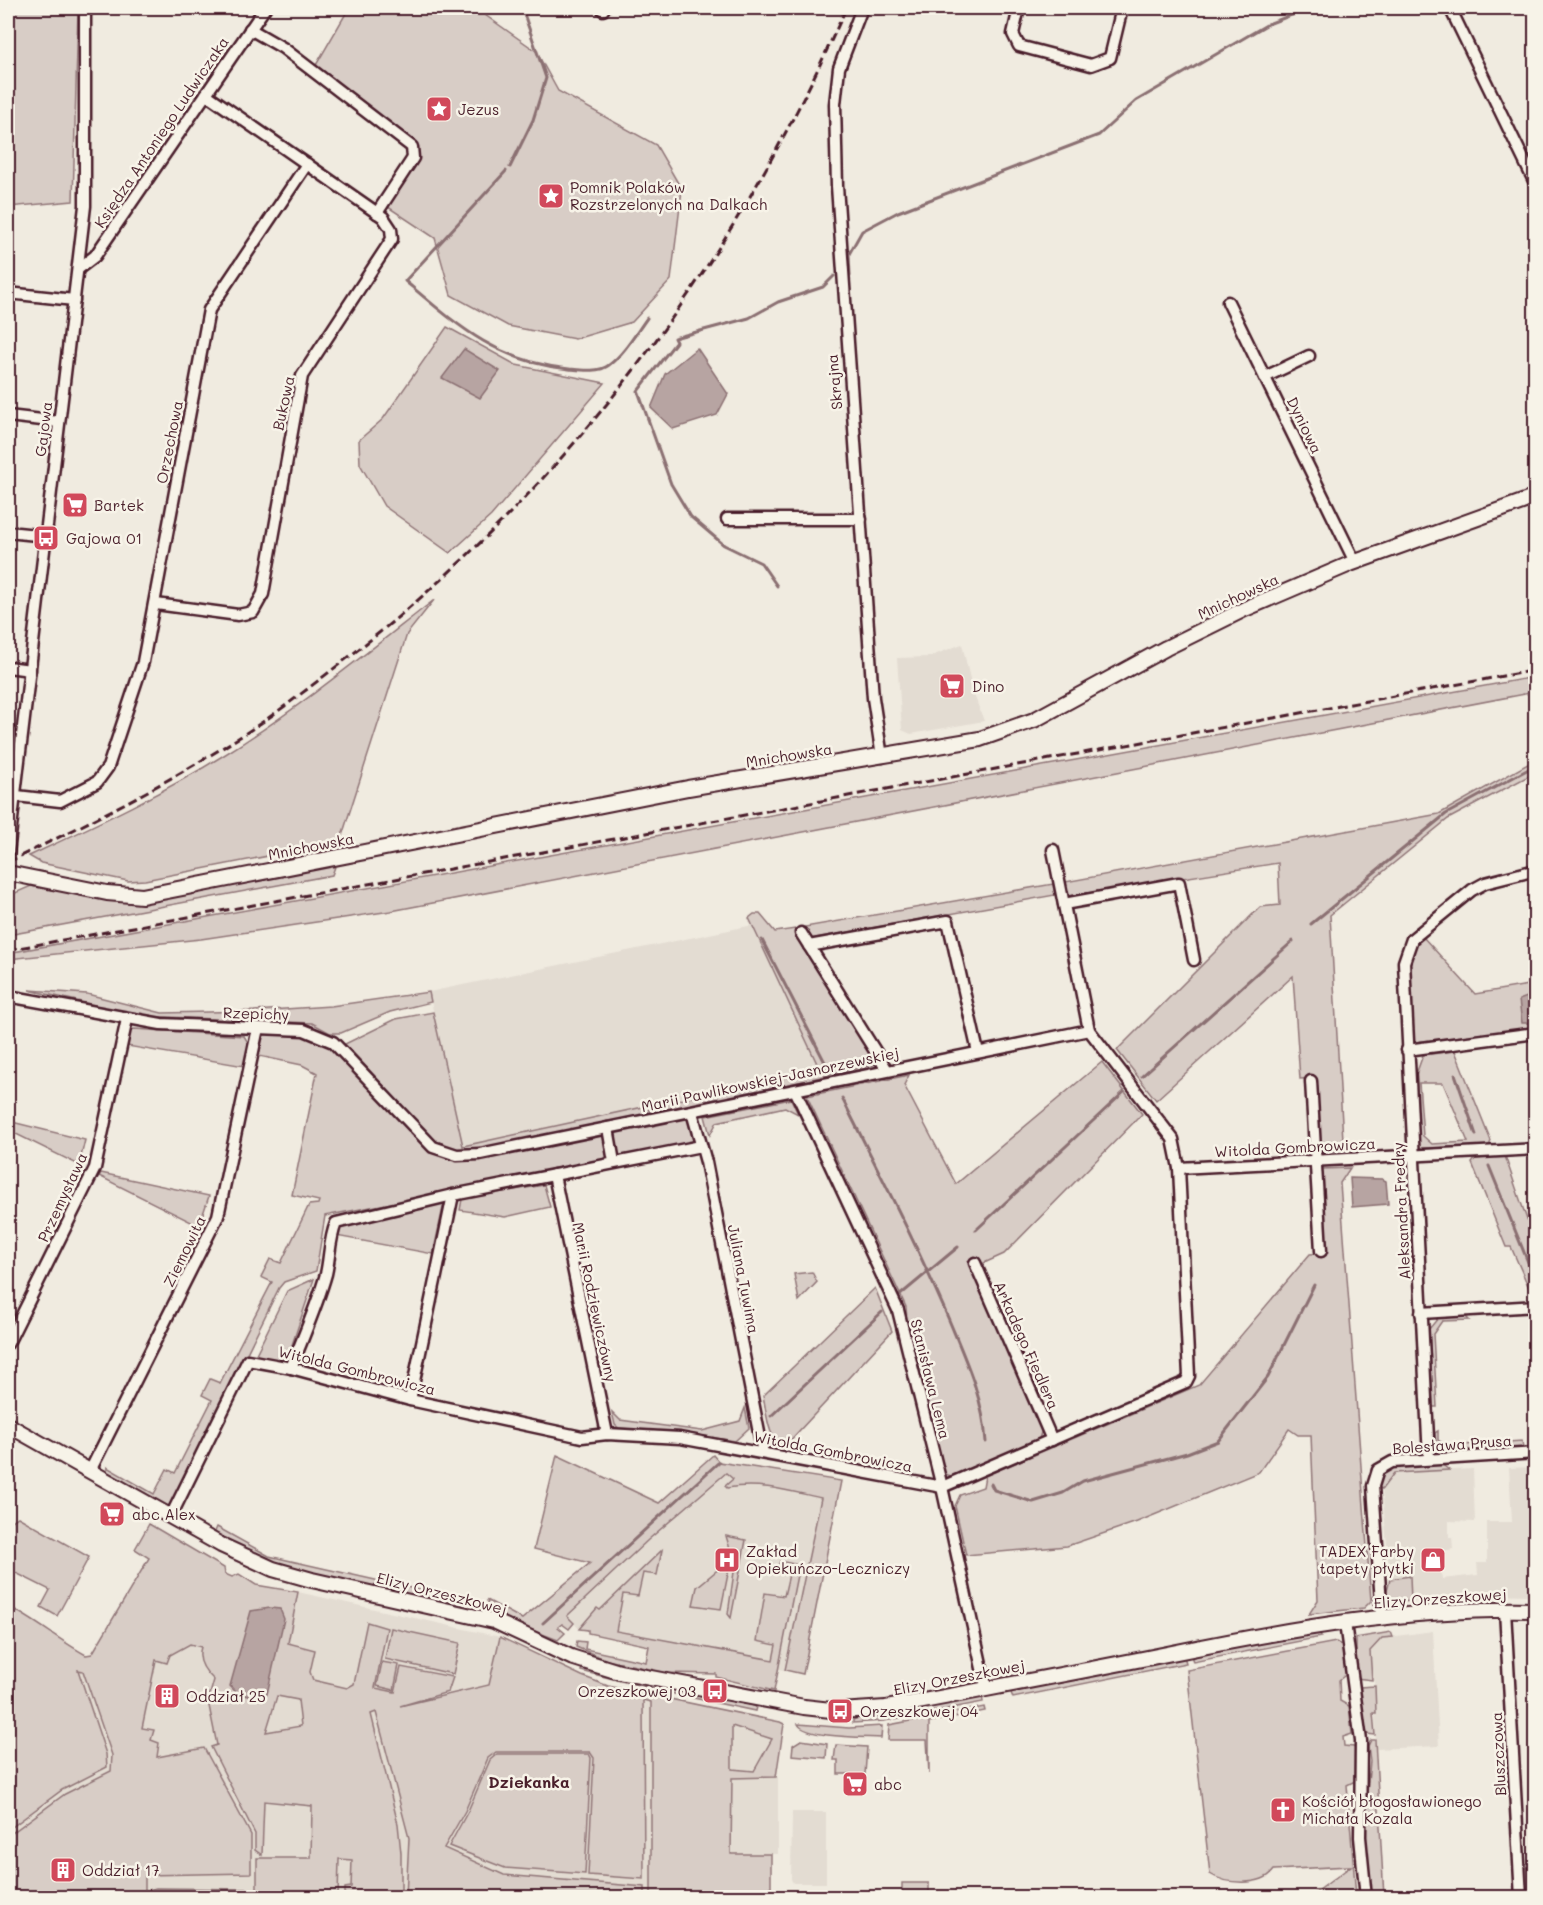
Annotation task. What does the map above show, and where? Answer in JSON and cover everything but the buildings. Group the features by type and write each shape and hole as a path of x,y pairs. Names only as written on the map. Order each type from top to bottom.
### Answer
{"street":[{"name":"Gajowa","path":"8,853 12,795 30,670 85,206 85,8"},
{"name":"Księdza Antoniego Ludwiczaka","path":"78,269 94,256 265,8"},
{"name":"Skrajna","path":"862,8 839,68 836,104 839,234 873,698 882,757"},
{"path":"1019,8 1013,34 1018,46 1091,64 1110,58 1122,8"},
{"path":"1450,8 1536,184"},
{"path":"250,29 283,48 412,147 413,158 377,213"},
{"path":"206,94 307,164"},
{"name":"Bukowa","path":"156,604 238,615 253,612 263,594 302,376 392,239 391,229 377,213 307,164"},
{"name":"Orzechowa","path":"12,795 60,801 97,782 104,774 143,662 156,604 209,310 307,164"},
{"path":"8,294 74,300"},
{"name":"Dyniowa","path":"1228,302 1355,562"},
{"path":"1265,377 1309,356"},
{"path":"8,416 59,422"},
{"name":"Mnichowska","path":"8,873 107,893 142,896 688,788 980,739 1034,720 1176,643 1355,562 1536,496"},
{"path":"727,519 861,519"},
{"path":"8,531 46,536"},
{"path":"8,667 30,670"},
{"path":"942,1487 1186,1382 1189,1376 1179,1168 1173,1139 1089,1030 1053,849"},
{"name":"Aleksandra Fredry","path":"1429,1458 1404,962 1412,939 1472,890 1485,883 1536,870"},
{"path":"1064,904 1179,883 1194,960"},
{"path":"809,946 948,921 978,1052"},
{"path":"801,933 887,1070"},
{"name":"Rzepichy","path":"8,996 161,1024 304,1030 333,1042 433,1147 457,1155"},
{"name":"Przemysława","path":"8,1343 95,1168 127,1019"},
{"name":"Ziemowita","path":"90,1471 218,1216 258,1028"},
{"name":"Marii Pawlikowskiej-Jasnorzewskiej","path":"457,1155 480,1154 796,1092 887,1070 1089,1030"},
{"path":"1407,1050 1536,1033"},
{"path":"1311,1081 1321,1251"},
{"name":"Stanisława Lema","path":"796,1092 898,1310 942,1487 985,1683 990,1689"},
{"name":"Juliana Tuwima","path":"692,1112 701,1146 763,1453"},
{"path":"608,1128 614,1162"},
{"path":"291,1368 316,1307 327,1271 331,1235 336,1223 453,1195 701,1146"},
{"name":"Witolda Gombrowicza","path":"1179,1168 1536,1149"},
{"name":"Marii Rodziewiczówny","path":"554,1175 608,1434"},
{"path":"410,1400 453,1195"},
{"name":"Arkadego Fiedlera","path":"975,1263 1052,1440"},
{"path":"1421,1313 1536,1306"},
{"name":"Witolda Gombrowicza","path":"171,1516 248,1360 291,1368 410,1400 582,1437 608,1434 680,1438 942,1487"},
{"name":"Elizy Orzeszkowej","path":"8,1425 239,1554 273,1569 494,1621 571,1657 619,1672 794,1706 840,1710 886,1708 1259,1636 1345,1623 1382,1618 1536,1610"},
{"name":"Bolesława Prusa","path":"1382,1618 1373,1486 1375,1474 1381,1467 1392,1461 1536,1453"},
{"name":"Bluszczowa","path":"1505,1610 1521,1898"},
{"path":"1345,1623 1361,1741 1360,1837 1366,1898"}],"shaded area":[{"path":"8,8 78,8 73,201 8,207"},
{"path":"349,8 475,8 536,51 558,91 656,145 682,190 671,280 632,322 575,339 508,326 451,295 435,238 382,203 414,154 312,72"},
{"path":"447,327 516,365 605,383 491,516 450,553 384,506 360,464 359,440 383,419"},
{"path":"697,348 728,394 717,415 673,429 651,408 665,374"},
{"path":"464,349 500,371 480,398 442,378"},
{"path":"434,600 407,634 340,842 145,880 128,881 41,863 29,856 152,796 224,755 305,700"},
{"path":"962,644 973,692 984,721 911,734 902,730 897,658 929,657"},
{"path":"1535,677 1535,692 391,911 201,939 8,959 8,953"},
{"path":"1535,760 1535,777 1534,773 1448,819 1330,915 1343,1140 1351,1150 1319,1152 1315,1078 1300,1079 1293,976 1156,1100 1117,1050 1260,907 1280,905 1278,863 1068,896 1065,882 1439,814"},
{"path":"336,864 332,875 8,935 10,901 15,893 31,886 110,900 146,901"},
{"path":"1053,884 1055,895 810,939 805,927"},
{"path":"754,914 760,914 775,932 795,929 795,934 878,1064 661,1113 659,1104 820,1070 749,918"},
{"path":"753,925 820,1071 463,1146 429,992"},
{"path":"1423,937 1475,994 1535,984 1535,1028 1414,1042 1411,1037 1409,1013 1409,968 1416,944"},
{"path":"29,990 87,994 162,1013 254,1011 331,1006 429,992 431,1002 390,1012 341,1033 330,1033 312,1023 142,1016"},
{"path":"1535,994 1535,1023 1522,1023 1519,1000"},
{"path":"433,1012 463,1146 648,1106 650,1115 482,1150 459,1151 434,1140 345,1044 396,1019"},
{"path":"134,1029 244,1036 249,1044 244,1066 127,1046 130,1032"},
{"path":"267,1034 305,1035 329,1046 432,1153 457,1160 482,1159 603,1133 607,1157 602,1162 325,1216 316,1271 284,1282 279,1288 172,1505 165,1507 107,1476 107,1467 154,1494 167,1469 175,1473 212,1400 202,1395 210,1379 220,1383 272,1282 261,1277 270,1259 281,1263 309,1205 318,1204 319,1201 292,1195 317,1073 302,1065 259,1056 262,1037"},
{"path":"1455,1051 1491,1141 1489,1146 1421,1148 1418,1145 1413,1083 1423,1055","holes":["1419,1083 1443,1083 1468,1142 1432,1144 1423,1136"]},
{"path":"1102,1062 1142,1114 1004,1254 982,1264 979,1259 970,1265 1042,1429 1039,1439 954,1477 945,1474 907,1321 906,1307 807,1096 909,1075 904,1085 956,1184"},
{"path":"791,1099 798,1114 785,1107 717,1122 710,1135 705,1116"},
{"path":"687,1116 693,1140 691,1144 622,1158 617,1153 613,1131"},
{"path":"8,1121 85,1140 79,1165 8,1130"},
{"path":"1505,1156 1535,1243 1535,1297 1533,1297 1511,1247 1506,1247 1472,1163 1475,1159"},
{"path":"1350,1168 1340,1183 1371,1601 1364,1608 1309,1614 1318,1600 1311,1435 1298,1435 1289,1429 1259,1472 1137,1522 1067,1546 966,1555 955,1506 960,1495 983,1487 985,1476 1199,1385 1310,1254 1327,1253 1322,1169"},
{"path":"101,1173 209,1196 199,1226 99,1176"},
{"path":"1350,1178 1386,1181 1388,1204 1352,1207"},
{"path":"544,1185 550,1207 505,1217 460,1210 462,1199"},
{"path":"444,1203 433,1254 336,1236 339,1224"},
{"path":"812,1272 817,1282 799,1301 794,1274"},
{"path":"314,1279 287,1360 280,1364 254,1358 287,1291"},
{"path":"875,1288 892,1331 784,1447 778,1443 771,1432 763,1396"},
{"path":"1465,1316 1469,1320 1442,1321 1433,1334 1437,1407 1433,1407 1429,1329 1439,1317"},
{"path":"745,1408 749,1428 735,1441 692,1434 619,1428 615,1425 612,1412 620,1420 702,1431 740,1421"},
{"path":"1438,1431 1438,1440 1447,1446 1522,1441 1523,1448 1445,1451 1436,1446 1435,1433"},
{"path":"557,1455 659,1503 713,1455 719,1462 841,1481 803,1674 785,1670 821,1498 763,1487 727,1488 725,1486 733,1479 726,1473 648,1540 567,1616 574,1623 569,1629 562,1624 558,1627 565,1633 558,1640 490,1614 487,1600 522,1619 590,1563 534,1549"},
{"path":"1440,1463 1449,1470 1394,1473 1382,1489 1378,1487 1382,1473 1394,1467"},
{"name":"Zakład Opiekuńczo-Leczniczy","path":"738,1464 841,1481 803,1674 579,1629 567,1616 652,1537"},
{"path":"1535,1467 1535,1595 1484,1594 1411,1601 1409,1577 1390,1579 1382,1489 1394,1473 1473,1469 1475,1522 1449,1521 1449,1537 1452,1537 1453,1549 1438,1552 1442,1579 1478,1575 1477,1563 1487,1563 1487,1522 1512,1522 1509,1468"},
{"path":"18,1517 89,1557 57,1616 41,1607 50,1590 8,1569 8,1524"},
{"path":"149,1524 224,1568 225,1574 232,1577 239,1574 256,1585 298,1592 288,1643 315,1650 310,1672 313,1680 347,1688 354,1684 367,1622 387,1628 375,1688 395,1692 401,1667 453,1677 448,1692 400,1706 489,1685 500,1637 608,1686 784,1724 776,1777 732,1778 731,1854 771,1854 771,1894 782,1895 782,1897 651,1897 651,1702 643,1700 644,1879 588,1875 594,1758 590,1752 496,1752 488,1758 465,1811 444,1848 504,1875 645,1887 645,1897 406,1897 409,1838 376,1712 371,1714 398,1824 401,1853 401,1897 345,1897 345,1888 351,1887 352,1860 339,1859 338,1897 257,1897 257,1858 311,1858 312,1806 264,1801 262,1855 255,1850 255,1834 211,1747 217,1745 208,1701 214,1680 202,1665 201,1647 190,1644 170,1655 167,1663 156,1660 142,1728 154,1730 151,1740 159,1743 157,1757 204,1748 251,1835 251,1873 145,1875 145,1891 156,1888 251,1889 251,1897 8,1897 8,1836 65,1794 111,1771 112,1755 83,1671 78,1670 106,1754 107,1767 62,1790 8,1830 8,1606 86,1655 92,1654 149,1558 135,1549","holes":["277,1696 298,1700 301,1726 266,1732","732,1726 772,1739 754,1771 732,1769"]},
{"path":"217,1527 269,1556 464,1600 461,1609 263,1560 214,1534"},
{"path":"726,1536 746,1540 731,1618 728,1614 735,1565"},
{"path":"662,1550 657,1575 643,1573 638,1596 623,1594 616,1631 773,1660 776,1645 757,1641 765,1593 784,1596 790,1570 778,1567 780,1561 799,1565 774,1691 716,1677 716,1674 669,1673 607,1660 576,1647 577,1641 586,1642 585,1649 646,1662 649,1646 579,1629 597,1608 600,1610"},
{"path":"166,1566 224,1568 225,1574 232,1577 239,1574 256,1585 298,1592 500,1637 489,1684 535,1680 732,1715 732,1726 772,1739 755,1771 732,1769 732,1777 778,1777 778,1854 731,1854 730,1897 8,1897 8,1653 140,1685"},
{"path":"721,1567 729,1569 721,1609 693,1605 697,1587"},
{"path":"1410,1576 1411,1601 1391,1603 1386,1593 1390,1579"},
{"path":"280,1609 284,1619 267,1694 260,1699 237,1693 230,1686 251,1611"},
{"path":"391,1628 460,1643 453,1674 385,1659"},
{"path":"1433,1631 1439,1746 1376,1749 1374,1680 1372,1680 1370,1652 1382,1638"},
{"path":"1320,1632 1321,1637 1193,1662 1191,1655"},
{"path":"1391,1632 1393,1637 1382,1638 1370,1651 1372,1680 1356,1678 1356,1638"},
{"path":"1336,1642 1346,1648 1348,1673 1339,1680 1340,1701 1349,1706 1352,1734 1343,1737 1344,1746 1354,1747 1357,1752 1357,1780 1347,1785 1356,1897 1310,1897 1351,1866 1274,1870 1261,1879 1243,1882 1225,1880 1210,1874 1187,1670"},
{"path":"1184,1656 1186,1663 1013,1698 1010,1690"},
{"path":"382,1662 399,1665 394,1690 377,1686"},
{"path":"582,1668 643,1682 645,1687 581,1671"},
{"path":"653,1685 756,1707 755,1711 651,1689"},
{"path":"1375,1686 1376,1713 1373,1713 1375,1735 1367,1734 1358,1690 1359,1687"},
{"path":"982,1696 983,1702 884,1721 853,1723 853,1720 864,1716"},
{"path":"984,1707 985,1711 929,1722 929,1774 927,1740 888,1740 889,1725"},
{"path":"798,1724 849,1728 882,1726 881,1738 823,1734 803,1729"},
{"path":"801,1740 827,1744 826,1758 792,1755 793,1745"},
{"path":"1371,1740 1375,1740 1384,1897 1369,1897 1364,1826 1370,1761 1368,1746"},
{"path":"836,1745 867,1747 865,1774 838,1774 838,1760 834,1760"},
{"path":"497,1754 589,1754 591,1758 585,1874 505,1868 449,1846 468,1811 490,1760"},
{"path":"792,1812 826,1812 826,1883 793,1883 791,1879"},
{"path":"902,1883 929,1883 929,1897 902,1897"}],"waterway":[{"path":"510,167 533,120 546,78 522,8"},
{"path":"850,276 849,254 862,231 898,212 1099,135 1136,101 1268,24 1310,8"},
{"path":"506,171 405,281 461,326 499,350 543,365 569,369 605,368 625,349 647,318"},
{"path":"777,586 761,563 724,545 691,517 671,484 638,391 676,342 674,338 749,318 778,302 823,287 834,276"},
{"path":"1311,924 1446,814 1536,765"},
{"path":"762,940 830,1072"},
{"path":"1142,1076 1293,941"},
{"path":"1455,1074 1476,1135"},
{"path":"976,1230 1124,1092"},
{"path":"842,1098 911,1236 949,1320 977,1394 986,1442"},
{"path":"1489,1166 1536,1282"},
{"path":"899,1296 958,1247"},
{"path":"991,1484 994,1490 1033,1502 1063,1493 1083,1481 1187,1453 1218,1441 1268,1377 1314,1285"},
{"path":"771,1416 882,1312"},
{"path":"543,1623 719,1462"}],"railway":[{"path":"8,862 159,785 259,724 350,656 430,589 505,518 575,442 639,363 698,280 752,193 801,102 846,8"},
{"path":"8,950 1536,670"}],"place":[{"name":"Jezus","path":"439,109"},
{"name":"Pomnik Polaków Rozstrzelonych na Dalkach","path":"551,196"},
{"name":"Bartek","path":"75,505"},
{"name":"Gajowa 01","path":"46,538"},
{"name":"Dino","path":"952,686"},
{"name":"abc Alex","path":"112,1514"},
{"name":"Zakład Opiekuńczo-Leczniczy","path":"727,1560"},
{"name":"TADEX Farby tapety płytki","path":"1433,1560"},
{"name":"Orzeszkowej 03","path":"715,1691"},
{"name":"Oddział 25","path":"167,1696"},
{"name":"Orzeszkowej 04","path":"840,1711"},
{"name":"abc","path":"855,1784"},
{"name":"Kościół błogosławionego Michała Kozala","path":"1283,1810"},
{"name":"Oddział 17","path":"63,1870"}],"district":[{"name":"Dziekanka","path":"529,1781"}]}
